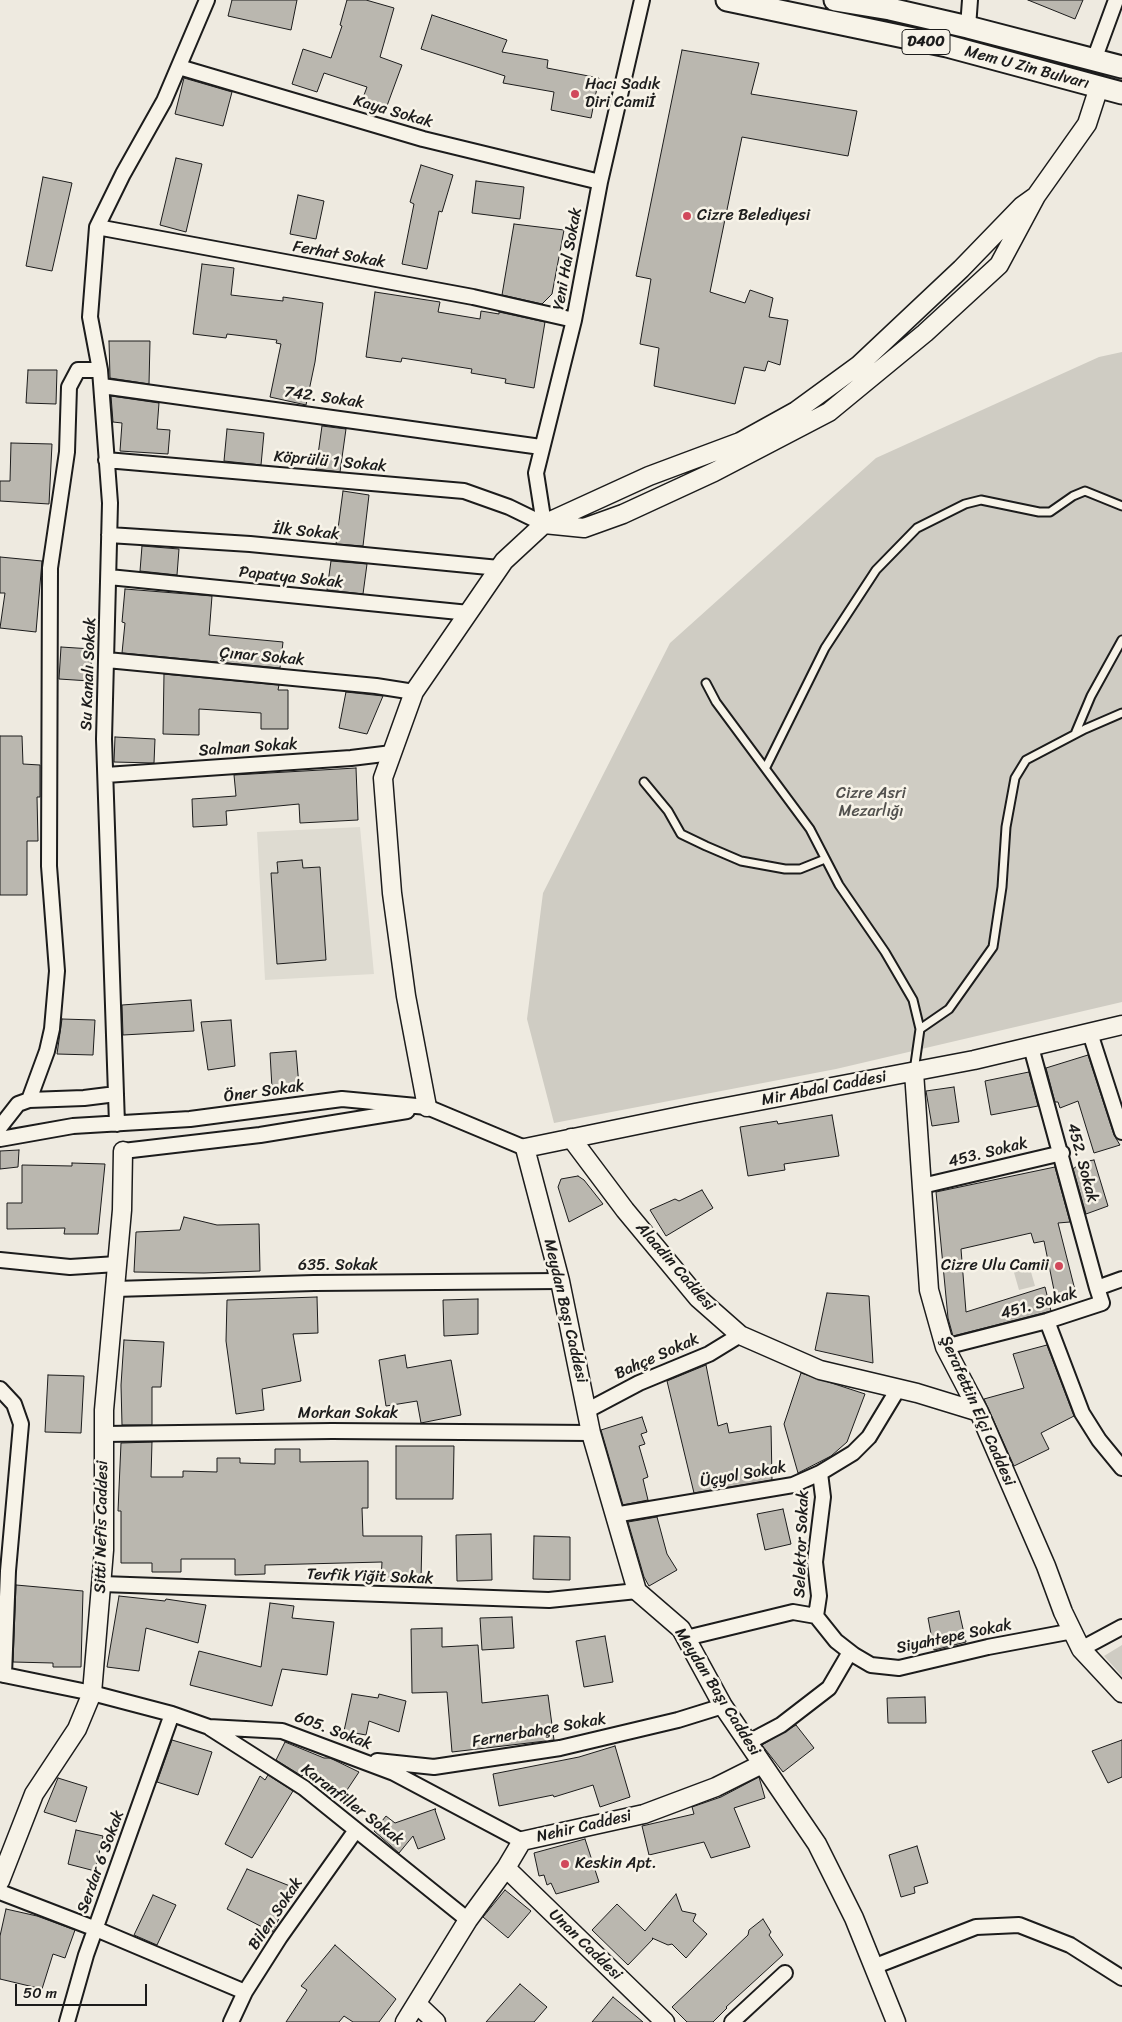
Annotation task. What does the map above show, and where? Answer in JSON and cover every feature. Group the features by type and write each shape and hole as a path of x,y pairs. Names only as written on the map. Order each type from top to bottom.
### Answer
{"main road":[{"name":"Mem U Zin Bulvarı","path":"727,0 947,46 1122,93"},
{"name":"Mem U Zin Bulvarı","path":"835,0 890,9 968,27 1122,68"}],"street":[{"path":"97,227 123,174 164,101 207,0"},
{"name":"Yeni Hal Sokak","path":"544,524 536,472 574,320 600,182 642,0"},
{"path":"968,27 970,0"},
{"path":"1094,60 1116,0"},
{"name":"Kaya Sokak","path":"179,67 423,139 600,182"},
{"path":"544,524 584,528 623,514 714,472 829,412 925,334 999,264 1036,196 1087,124 1099,87"},
{"path":"124,1151 260,1135 427,1108 406,996 392,893 383,778 414,692 500,568 544,524 649,476 740,442 796,411 859,365 961,269 1022,206 1036,196"},
{"name":"Ferhat Sokak","path":"97,227 473,297 574,320"},
{"name":"Su Kanalı Sokak","path":"97,227 90,318 102,386 109,535 104,739 117,1124"},
{"path":"29,1100 52,1029 56,972 49,866 50,568 67,452 69,387 78,370 100,370"},
{"name":"742. Sokak","path":"102,386 541,447"},
{"name":"Köprülü 1 Sokak","path":"106,460 464,491 508,507 544,524"},
{"name":"İlk Sokak","path":"109,535 250,544 500,568"},
{"name":"Papatya Sokak","path":"109,577 469,613"},
{"name":"Çınar Sokak","path":"107,660 376,686 414,692"},
{"name":"Salman Sokak","path":"106,775 320,761 392,753"},
{"name":"Mir Abdal Caddesi","path":"525,1148 914,1072 1122,1025"},
{"path":"1090,1033 1122,1132"},
{"name":"452. Sokak","path":"1031,1047 1098,1288"},
{"name":"Şerafettin Elçi Caddesi","path":"914,1072 929,1290 945,1347 979,1412 1081,1648 1122,1693"},
{"path":"0,1126 18,1104 29,1100 116,1094"},
{"name":"Öner Sokak","path":"0,1140 73,1126 190,1119 342,1099 427,1108 525,1148"},
{"name":"Alaadin Caddesi","path":"571,1138 625,1210 698,1298 740,1334 820,1370 898,1389 979,1412"},
{"name":"Meydan Başı Caddesi","path":"525,1148 560,1281 588,1410 591,1433 637,1591 681,1629 722,1706 817,1844 854,1918 896,2022"},
{"name":"Sitti Nefis Caddesi","path":"0,1881 34,1794 77,1729 92,1693 102,1584 104,1434 124,1151"},
{"name":"453. Sokak","path":"922,1186 1062,1153"},
{"path":"0,1260 70,1267 117,1264"},
{"name":"451. Sokak","path":"945,1347 1047,1321 1102,1303 1098,1288 1122,1279"},
{"name":"635. Sokak","path":"115,1289 314,1283 560,1281"},
{"path":"1047,1321 1082,1413 1099,1440 1122,1468"},
{"name":"Bahçe Sokak","path":"588,1410 640,1383 709,1354 740,1334"},
{"path":"0,1389 14,1404 21,1424 8,1571 2,1675"},
{"name":"Üçyol Sokak","path":"614,1515 793,1485 820,1473 853,1453 869,1437 898,1389"},
{"name":"Morkan Sokak","path":"104,1434 332,1431 591,1433"},
{"name":"Selektor Sokak","path":"816,1616 819,1596 815,1562 823,1497 820,1473"},
{"name":"Tevfik Yiğit Sokak","path":"102,1584 549,1600 637,1591"},
{"path":"686,1638 793,1612 816,1616"},
{"name":"Siyahtepe Sokak","path":"816,1616 836,1641 871,1665 900,1668 988,1647 1073,1631"},
{"path":"1081,1648 1122,1627"},
{"path":"747,1742 781,1725 824,1693 838,1676 850,1652"},
{"name":"605. Sokak","path":"2,1675 92,1693 172,1714 209,1727 282,1731 394,1773 522,1841"},
{"name":"Fernerbahçe Sokak","path":"359,1760 434,1767 560,1748 678,1720 722,1706"},
{"name":"Serdar 6 Sokak","path":"66,2022 86,1955 172,1714"},
{"name":"Karanfiller Sokak","path":"209,1727 304,1788 468,1920"},
{"name":"Nehir Caddesi","path":"405,2022 468,1920 506,1868 522,1841 644,1814 716,1787 762,1764"},
{"name":"Bilen Sokak","path":"231,2022 245,1992 280,1938 356,1830"},
{"name":"Unan Caddesi","path":"506,1868 665,2022"},
{"path":"0,1892 96,1929 245,1992"},
{"path":"873,1967 976,1928 1019,1925 1070,1945 1122,1978"},
{"path":"732,2022 785,1973"},
{"path":"417,2004 436,2022"}],"lane":[{"path":"766,767 825,648 876,570 917,528 965,504 981,500 1039,512 1050,512 1073,496 1085,491 1103,496 1122,506"},
{"path":"1075,734 1091,696 1122,640"},
{"path":"706,684 716,702 766,767 810,830 839,885 884,952 913,1000 920,1029 914,1072"},
{"path":"920,1029 949,1008 993,947 1002,887 1006,827 1016,778 1026,760 1075,734 1122,713"},
{"path":"644,782 668,811 681,834 715,850 741,861 785,869 800,869 825,859"}],"shaded area":[{"path":"360,827 374,974 265,980 257,832"}],"green space":[{"name":"Cizre Asri Mezarlığı","path":"1122,352 1122,1002 836,1069 554,1123 527,1019 543,893 670,643 876,458 1099,357"},
{"path":"1029,1265 1035,1286 1019,1290 1013,1269"},
{"path":"1122,1645 1122,1676 1104,1656"}],"building":[{"path":"232,0 297,0 291,30 228,16"},
{"path":"347,0 366,0 394,8 380,57 402,65 384,114 360,106 367,87 324,73 317,92 292,84 303,49 331,58 342,26 340,25"},
{"path":"1028,0 1083,0 1075,19"},
{"path":"432,15 507,40 502,52 548,60 547,68 599,78 591,118 551,110 554,92 503,83 505,76 421,49"},
{"name":"Cizre Belediyesi","path":"682,50 759,63 751,94 857,111 848,156 742,137 710,292 745,303 750,290 773,298 769,317 788,320 780,365 768,361 765,371 744,367 735,404 654,386 659,348 640,344 651,279 636,276"},
{"path":"184,78 232,92 223,126 175,114"},
{"path":"176,158 202,164 186,232 160,225"},
{"path":"421,165 453,175 442,212 439,211 427,269 402,264 414,204 410,202"},
{"path":"43,177 72,183 52,271 26,266"},
{"path":"476,181 524,187 520,219 472,213"},
{"path":"298,195 324,201 316,239 290,234"},
{"path":"514,224 564,230 552,294 542,304 502,295"},
{"path":"202,264 234,268 231,295 283,301 283,297 323,303 315,362 306,405 270,397 281,344 276,343 277,340 227,334 226,338 193,334"},
{"path":"375,292 440,302 438,312 480,319 481,311 499,314 499,312 545,322 534,388 505,383 506,379 471,373 472,369 402,358 401,362 366,357"},
{"path":"109,341 150,341 149,384 110,378"},
{"path":"28,370 57,370 56,404 26,403"},
{"path":"111,396 159,403 157,429 170,430 168,454 120,451 122,423 113,422"},
{"path":"322,426 346,429 340,472 316,469"},
{"path":"227,429 264,433 261,465 224,461"},
{"path":"11,443 52,444 49,504 0,501 0,481 10,481"},
{"path":"343,491 369,495 363,546 336,544"},
{"path":"142,546 179,549 177,575 140,571"},
{"path":"0,557 42,561 36,632 0,628 5,593 0,593"},
{"path":"331,561 367,564 363,594 327,590"},
{"path":"125,589 212,596 209,635 283,642 280,668 122,653 125,623 122,622"},
{"path":"61,647 92,649 90,681 59,679"},
{"path":"164,674 279,685 278,690 288,690 288,729 261,729 261,713 199,709 199,735 163,734"},
{"path":"346,692 383,696 367,734 339,728"},
{"path":"0,736 22,736 23,764 40,765 40,797 37,797 38,841 27,841 27,895 0,895"},
{"path":"115,737 155,739 154,763 114,762"},
{"path":"356,768 358,820 300,823 299,804 226,811 227,825 193,827 192,799 236,796 234,775"},
{"path":"302,860 303,868 320,867 326,960 277,964 271,873 278,873 277,862"},
{"path":"191,1000 194,1031 123,1035 122,1005"},
{"path":"62,1019 95,1020 93,1055 57,1054"},
{"path":"231,1020 235,1066 208,1070 201,1022"},
{"path":"296,1051 299,1086 272,1088 270,1053"},
{"path":"1088,1055 1114,1135 1120,1145 1094,1153 1078,1101 1060,1108 1058,1102 1055,1102 1046,1068"},
{"path":"1029,1072 1038,1106 991,1115 985,1081"},
{"path":"954,1087 959,1122 932,1126 926,1091"},
{"path":"832,1115 839,1156 784,1164 785,1170 748,1176 740,1127 777,1121 778,1124"},
{"path":"19,1150 18,1167 0,1169 0,1151"},
{"path":"1094,1160 1108,1206 1086,1214 1073,1169 1082,1162"},
{"path":"72,1163 105,1164 98,1234 64,1234 65,1228 7,1229 7,1203 22,1203 22,1165 72,1166"},
{"name":"Cizre Ulu Camii","path":"1055,1167 1070,1222 1058,1223 1075,1290 1055,1295 1044,1241 1034,1243 1031,1233 961,1249 966,1312 1045,1287 1051,1311 953,1336 948,1318 936,1192"},
{"path":"578,1176 584,1180 603,1204 569,1222 558,1187 561,1179"},
{"path":"702,1190 713,1208 666,1236 650,1210 675,1199 679,1201"},
{"path":"184,1217 217,1225 259,1224 260,1271 204,1273 134,1272 136,1232 180,1230"},
{"path":"827,1293 869,1296 873,1363 815,1350"},
{"path":"317,1297 318,1333 293,1334 301,1381 262,1389 264,1410 236,1414 226,1341 227,1300"},
{"path":"478,1299 478,1334 444,1336 443,1300"},
{"path":"124,1340 164,1342 161,1387 152,1387 152,1425 122,1425 121,1385"},
{"path":"1047,1345 1074,1416 1041,1433 1049,1449 1014,1466 984,1399 1024,1388 1013,1354"},
{"path":"405,1355 407,1368 451,1360 461,1415 421,1423 417,1401 386,1406 379,1360"},
{"path":"706,1365 718,1426 727,1423 729,1433 771,1426 772,1480 694,1493 667,1381"},
{"path":"801,1373 865,1394 847,1442 831,1456 798,1473 784,1424"},
{"path":"48,1375 84,1376 81,1433 45,1432"},
{"path":"642,1417 647,1432 641,1434 645,1444 639,1446 648,1477 643,1479 648,1500 623,1505 601,1430"},
{"path":"152,1442 151,1477 183,1477 183,1471 217,1472 217,1458 240,1458 240,1463 275,1464 275,1449 300,1449 300,1462 368,1461 368,1508 362,1508 363,1536 422,1536 421,1580 381,1580 382,1562 265,1565 265,1574 235,1575 235,1559 181,1559 181,1572 152,1572 152,1563 121,1563 121,1511 118,1511 121,1443"},
{"path":"396,1446 454,1446 453,1499 396,1499"},
{"path":"783,1509 791,1544 765,1550 757,1514"},
{"path":"657,1517 667,1554 677,1570 649,1586 644,1577 628,1522"},
{"path":"491,1534 492,1580 457,1581 456,1535"},
{"path":"534,1536 570,1537 570,1580 533,1579"},
{"path":"16,1585 83,1591 81,1667 53,1667 53,1663 13,1662"},
{"path":"119,1596 165,1601 166,1599 206,1605 198,1643 146,1628 139,1671 107,1667"},
{"path":"270,1603 294,1606 292,1618 334,1622 327,1675 282,1669 272,1706 190,1685 199,1651 261,1667"},
{"path":"959,1611 966,1642 934,1650 928,1618"},
{"path":"512,1617 514,1648 482,1650 480,1618"},
{"path":"442,1628 442,1647 478,1645 482,1703 548,1695 554,1740 452,1752 447,1692 412,1693 411,1629"},
{"path":"605,1636 613,1682 584,1687 576,1641"},
{"path":"352,1694 378,1698 379,1694 406,1701 399,1732 369,1721 366,1735 344,1731"},
{"path":"925,1697 926,1723 888,1723 887,1698"},
{"path":"796,1725 814,1748 783,1772 762,1745"},
{"path":"172,1740 212,1752 198,1795 157,1782"},
{"path":"1122,1740 1122,1777 1108,1783 1092,1751"},
{"path":"285,1742 324,1758 330,1758 359,1772 341,1799 304,1773 302,1776 276,1760"},
{"path":"615,1746 630,1797 600,1807 593,1785 554,1797 553,1795 499,1806 493,1774 579,1757"},
{"path":"268,1775 293,1791 252,1858 225,1844 260,1776 265,1780"},
{"path":"759,1777 765,1798 734,1808 750,1847 711,1858 704,1842 649,1855 642,1826 694,1814 692,1807 721,1797"},
{"path":"58,1778 87,1787 76,1822 44,1812"},
{"path":"436,1809 445,1839 418,1849 413,1836 399,1853 374,1831 386,1816 395,1823"},
{"path":"76,1830 103,1836 95,1871 68,1864"},
{"name":"Keskin Apt.","path":"585,1839 599,1882 556,1894 551,1883 547,1885 544,1875 539,1876 534,1853"},
{"path":"917,1846 928,1883 914,1887 915,1893 901,1897 889,1855"},
{"path":"247,1869 295,1888 272,1932 227,1909"},
{"path":"505,1890 531,1911 508,1938 483,1917"},
{"path":"676,1894 682,1911 696,1914 693,1921 707,1934 686,1958 672,1944 668,1945 652,1938 628,1965 592,1930 617,1904 645,1931"},
{"path":"153,1895 176,1905 157,1945 134,1935"},
{"path":"6,1909 37,1916 75,1930 65,1958 53,1954 42,1989 0,1979 0,1936"},
{"path":"763,1919 771,1932 769,1935 783,1955 726,2007 713,2022 687,2022 672,2007 748,1935 749,1930"},
{"path":"335,1945 396,1999 379,2022 353,2022 344,2016 339,2022 286,2022 307,1990 301,1986"},
{"path":"520,1984 547,2007 534,2022 486,2022"},
{"path":"613,1997 643,2022 592,2022"}],"place":[{"name":"Hacı Sadık Diri Camiİ","path":"575,94"},
{"name":"Cizre Belediyesi","path":"687,216"},
{"name":"Cizre Ulu Camii","path":"1059,1266"},
{"name":"Keskin Apt.","path":"565,1864"}]}
